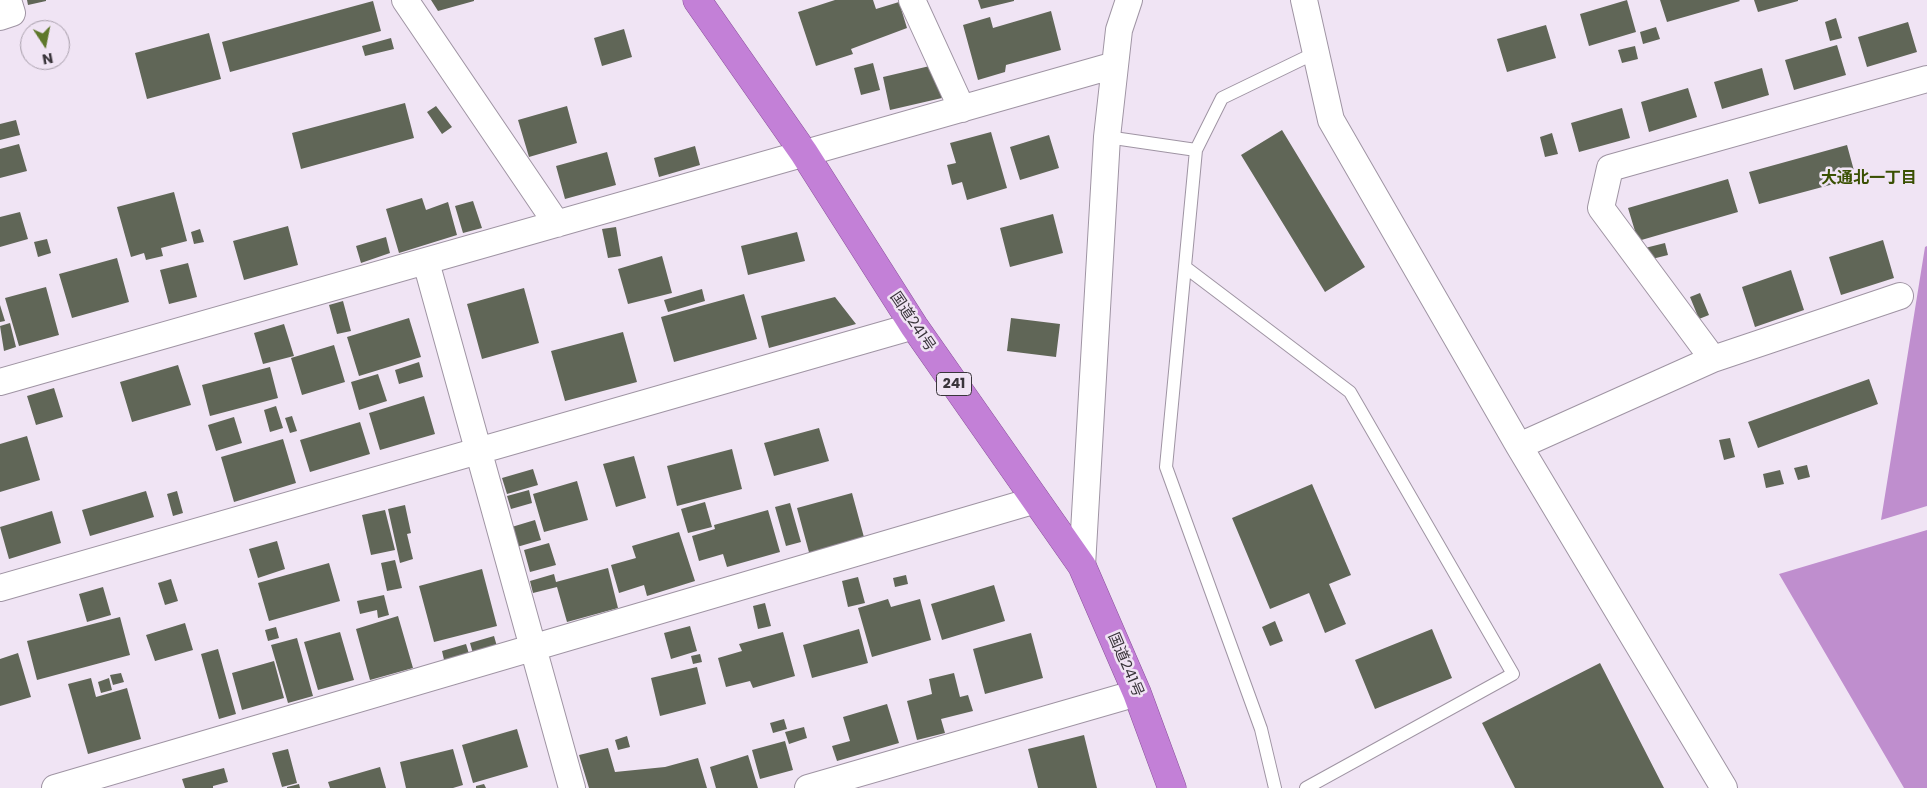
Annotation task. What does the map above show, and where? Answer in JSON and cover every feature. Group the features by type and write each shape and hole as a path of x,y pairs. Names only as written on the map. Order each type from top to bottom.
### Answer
{"highway":[{"name":"国道241号","path":"698,0 804,153 914,326 1082,566 1137,694 1172,788"}],"street":[{"path":"0,16 12,13 8,0"},
{"path":"405,0 557,224"},
{"path":"912,0 962,109"},
{"path":"1082,566 1107,137 1119,30 1129,0"},
{"path":"1304,0 1331,120 1519,446 1724,788"},
{"path":"0,382 1115,65"},
{"path":"1714,359 1602,208 1610,168 1927,79"},
{"path":"426,262 572,788"},
{"path":"1519,446 1714,359 1900,296"},
{"path":"0,588 914,326"},
{"path":"55,788 1036,500"},
{"path":"808,788 1137,694"}],"lane":[{"path":"1274,788 1261,729 1166,467 1196,150 1222,98 1317,52"},
{"path":"1107,137 1196,150"},
{"path":"1185,267 1350,392 1513,674 1306,788"}],"shaded area":[{"path":"1927,246 1927,506 1881,520 1925,247"},
{"path":"1927,530 1927,788 1904,788 1779,574"}],"building":[{"path":"27,0 46,0 46,1 28,5"},
{"path":"431,0 474,0 474,1 438,11"},
{"path":"835,0 873,0 876,9 899,2 907,28 851,49 853,54 816,66 798,12"},
{"path":"978,0 1014,0 1014,1 981,9"},
{"path":"1627,0 1636,32 1589,46 1580,14"},
{"path":"1660,0 1739,0 1740,1 1667,22"},
{"path":"1754,0 1798,0 1798,1 1758,12"},
{"path":"373,1 381,31 230,72 222,42"},
{"path":"1051,11 1061,50 1006,65 1005,72 978,80 963,25 990,17 993,28"},
{"path":"1836,18 1842,38 1830,41 1825,22"},
{"path":"1908,22 1917,52 1867,67 1858,37"},
{"path":"1546,25 1556,58 1507,72 1497,39"},
{"path":"1656,27 1660,39 1643,44 1640,32"},
{"path":"624,29 632,57 602,66 594,38"},
{"path":"209,33 221,79 147,99 135,53"},
{"path":"391,38 394,49 365,56 362,46"},
{"path":"1837,45 1846,75 1794,90 1785,60"},
{"path":"1635,46 1638,59 1622,63 1618,50"},
{"path":"873,63 880,90 861,95 854,68"},
{"path":"934,65 942,98 890,110 883,77"},
{"path":"1762,68 1769,95 1722,109 1714,82"},
{"path":"1688,88 1697,117 1649,132 1641,102"},
{"path":"405,103 414,138 301,169 292,133"},
{"path":"436,106 452,127 442,134 427,112"},
{"path":"567,106 577,143 529,157 518,120"},
{"path":"1622,108 1630,138 1579,152 1571,123"},
{"path":"16,120 20,135 0,140 0,124"},
{"path":"1282,130 1365,267 1325,292 1241,155"},
{"path":"991,132 1007,188 967,200 962,182 952,185 947,165 956,163 950,143"},
{"path":"1552,133 1558,154 1545,157 1540,137"},
{"path":"1049,135 1059,168 1020,180 1010,147"},
{"path":"19,144 27,171 0,178 0,149"},
{"path":"1847,145 1856,178 1759,204 1749,172"},
{"path":"695,146 700,165 659,177 654,158"},
{"path":"607,152 616,185 565,199 556,166"},
{"path":"1728,179 1738,212 1638,241 1628,208"},
{"path":"174,192 187,241 161,248 163,256 146,260 144,253 131,257 117,207"},
{"path":"422,198 426,210 448,202 457,235 399,253 386,209"},
{"path":"473,201 482,228 463,233 455,206"},
{"path":"20,212 28,239 0,247 0,217"},
{"path":"1053,214 1063,253 1010,267 1000,228"},
{"path":"288,226 298,265 244,280 233,241"},
{"path":"616,227 621,256 608,258 602,229"},
{"path":"200,229 204,242 194,244 191,232"},
{"path":"797,232 805,261 748,275 741,246"},
{"path":"386,237 390,253 361,263 356,246"},
{"path":"47,239 51,253 38,257 34,242"},
{"path":"1883,240 1894,278 1841,295 1829,257"},
{"path":"1665,243 1668,255 1644,261 1641,249"},
{"path":"662,256 672,293 628,304 618,269"},
{"path":"117,258 129,302 72,318 59,274"},
{"path":"188,263 197,297 169,304 160,270"},
{"path":"1791,270 1804,310 1755,327 1742,287"},
{"path":"46,287 59,335 19,346 5,298"},
{"path":"524,288 539,343 482,359 467,304"},
{"path":"702,289 705,301 668,312 664,300"},
{"path":"1700,293 1709,315 1699,319 1690,297"},
{"path":"744,294 757,339 674,362 661,317"},
{"path":"835,297 856,324 769,348 761,316"},
{"path":"343,301 351,331 337,334 329,305"},
{"path":"0,305 5,321 0,322"},
{"path":"409,318 421,357 359,376 347,337"},
{"path":"1011,318 1060,324 1056,357 1007,351"},
{"path":"10,323 16,347 4,351 0,326"},
{"path":"284,324 294,356 263,364 254,333"},
{"path":"623,332 637,382 565,401 551,351"},
{"path":"334,345 345,382 302,395 291,358"},
{"path":"419,362 423,377 399,384 395,370"},
{"path":"178,365 191,405 132,422 120,382"},
{"path":"270,367 278,398 210,416 202,385"},
{"path":"378,374 387,401 359,410 351,382"},
{"path":"1869,379 1878,404 1758,448 1748,422"},
{"path":"54,388 63,417 36,425 27,396"},
{"path":"424,396 435,434 380,450 369,413"},
{"path":"276,406 283,428 270,432 264,410"},
{"path":"292,416 297,431 290,433 285,418"},
{"path":"234,417 242,443 216,451 208,425"},
{"path":"360,422 370,454 310,472 300,440"},
{"path":"819,428 829,461 774,476 764,443"},
{"path":"27,436 40,480 0,492 0,444"},
{"path":"1730,438 1735,457 1724,460 1719,440"},
{"path":"283,439 296,483 234,502 221,457"},
{"path":"732,449 742,489 677,506 667,466"},
{"path":"634,456 646,498 616,507 603,464"},
{"path":"1807,465 1810,477 1798,480 1794,468"},
{"path":"533,469 538,485 507,494 502,478"},
{"path":"1780,470 1784,484 1766,488 1763,474"},
{"path":"577,481 588,520 544,532 533,494"},
{"path":"1312,484 1351,575 1329,584 1346,624 1325,633 1309,593 1270,609 1232,518"},
{"path":"529,490 532,503 511,509 507,496"},
{"path":"146,491 154,517 90,536 82,510"},
{"path":"177,491 183,513 173,516 167,494"},
{"path":"852,493 865,541 810,556 797,508"},
{"path":"705,502 712,527 688,533 681,509"},
{"path":"790,503 801,542 786,546 775,507"},
{"path":"405,505 411,533 407,534 413,559 400,563 388,509"},
{"path":"385,510 395,550 371,555 362,515"},
{"path":"768,510 780,552 727,567 723,554 699,561 692,536 715,529 714,525"},
{"path":"52,511 61,543 9,559 0,527"},
{"path":"535,520 541,540 510,549 505,529"},
{"path":"679,532 695,581 647,596 644,585 619,593 611,565 636,558 632,546"},
{"path":"277,541 285,569 258,578 249,549"},
{"path":"549,543 556,565 530,572 524,550"},
{"path":"395,560 402,588 387,591 381,563"},
{"path":"329,563 340,601 269,621 258,583"},
{"path":"608,568 618,608 567,622 557,587 533,593 530,581 554,574 556,582"},
{"path":"482,569 497,626 434,642 419,586"},
{"path":"906,575 908,584 895,587 893,578"},
{"path":"858,577 865,603 848,607 842,581"},
{"path":"171,579 178,601 165,605 158,583"},
{"path":"994,585 1005,621 942,640 931,604"},
{"path":"103,587 111,615 87,622 79,594"},
{"path":"384,595 389,615 378,618 377,610 360,614 357,601"},
{"path":"888,599 891,607 920,599 931,640 872,657 858,608"},
{"path":"765,603 771,626 758,629 753,606"},
{"path":"398,616 413,668 370,680 356,629"},
{"path":"120,617 130,655 37,680 27,641"},
{"path":"1275,621 1283,641 1270,646 1262,627"},
{"path":"185,623 193,650 155,661 146,635"},
{"path":"690,626 697,651 671,659 664,633"},
{"path":"276,627 279,638 268,641 265,630"},
{"path":"859,629 868,663 812,678 803,645"},
{"path":"1432,629 1452,678 1375,709 1355,660"},
{"path":"340,632 354,680 318,690 304,642"},
{"path":"783,632 795,676 753,688 750,681 726,687 718,658 742,651 739,644"},
{"path":"1031,633 1043,678 985,694 973,649"},
{"path":"494,636 498,650 474,657 470,643"},
{"path":"297,638 313,696 288,703 271,645"},
{"path":"466,644 470,657 445,664 442,651"},
{"path":"218,649 236,714 219,719 201,654"},
{"path":"18,653 31,697 0,706 0,659"},
{"path":"700,654 702,662 693,664 691,656"},
{"path":"274,661 284,698 242,710 232,673"},
{"path":"1600,663 1664,788 1515,788 1482,723"},
{"path":"697,667 706,704 660,716 651,678"},
{"path":"121,673 124,682 113,685 110,675"},
{"path":"954,673 960,697 968,695 973,711 941,719 945,733 917,740 907,701 932,694 929,679"},
{"path":"91,678 96,697 127,688 141,739 88,754 68,684"},
{"path":"109,678 112,690 101,693 98,682"},
{"path":"887,704 899,743 837,761 832,746 850,741 843,717"},
{"path":"784,719 787,729 773,733 770,723"},
{"path":"804,727 807,738 789,744 785,732"},
{"path":"517,729 528,767 473,783 462,745"},
{"path":"1084,735 1097,788 1038,788 1028,749"},
{"path":"627,736 630,747 618,750 615,740"},
{"path":"785,741 793,770 760,779 752,750"},
{"path":"608,748 615,772 665,767 698,758 707,788 589,788 579,755"},
{"path":"288,749 297,783 282,787 272,753"},
{"path":"453,749 463,785 453,788 406,788 400,762"},
{"path":"748,755 758,788 716,788 710,767"},
{"path":"380,767 386,788 330,788 328,782"},
{"path":"224,768 228,782 213,786 213,788 185,788 182,779"},
{"path":"299,784 300,788 287,788 287,787"},
{"path":"484,784 486,788 476,788 476,786"}],"district":[{"name":"大通北一丁目","path":"1869,179"}]}
